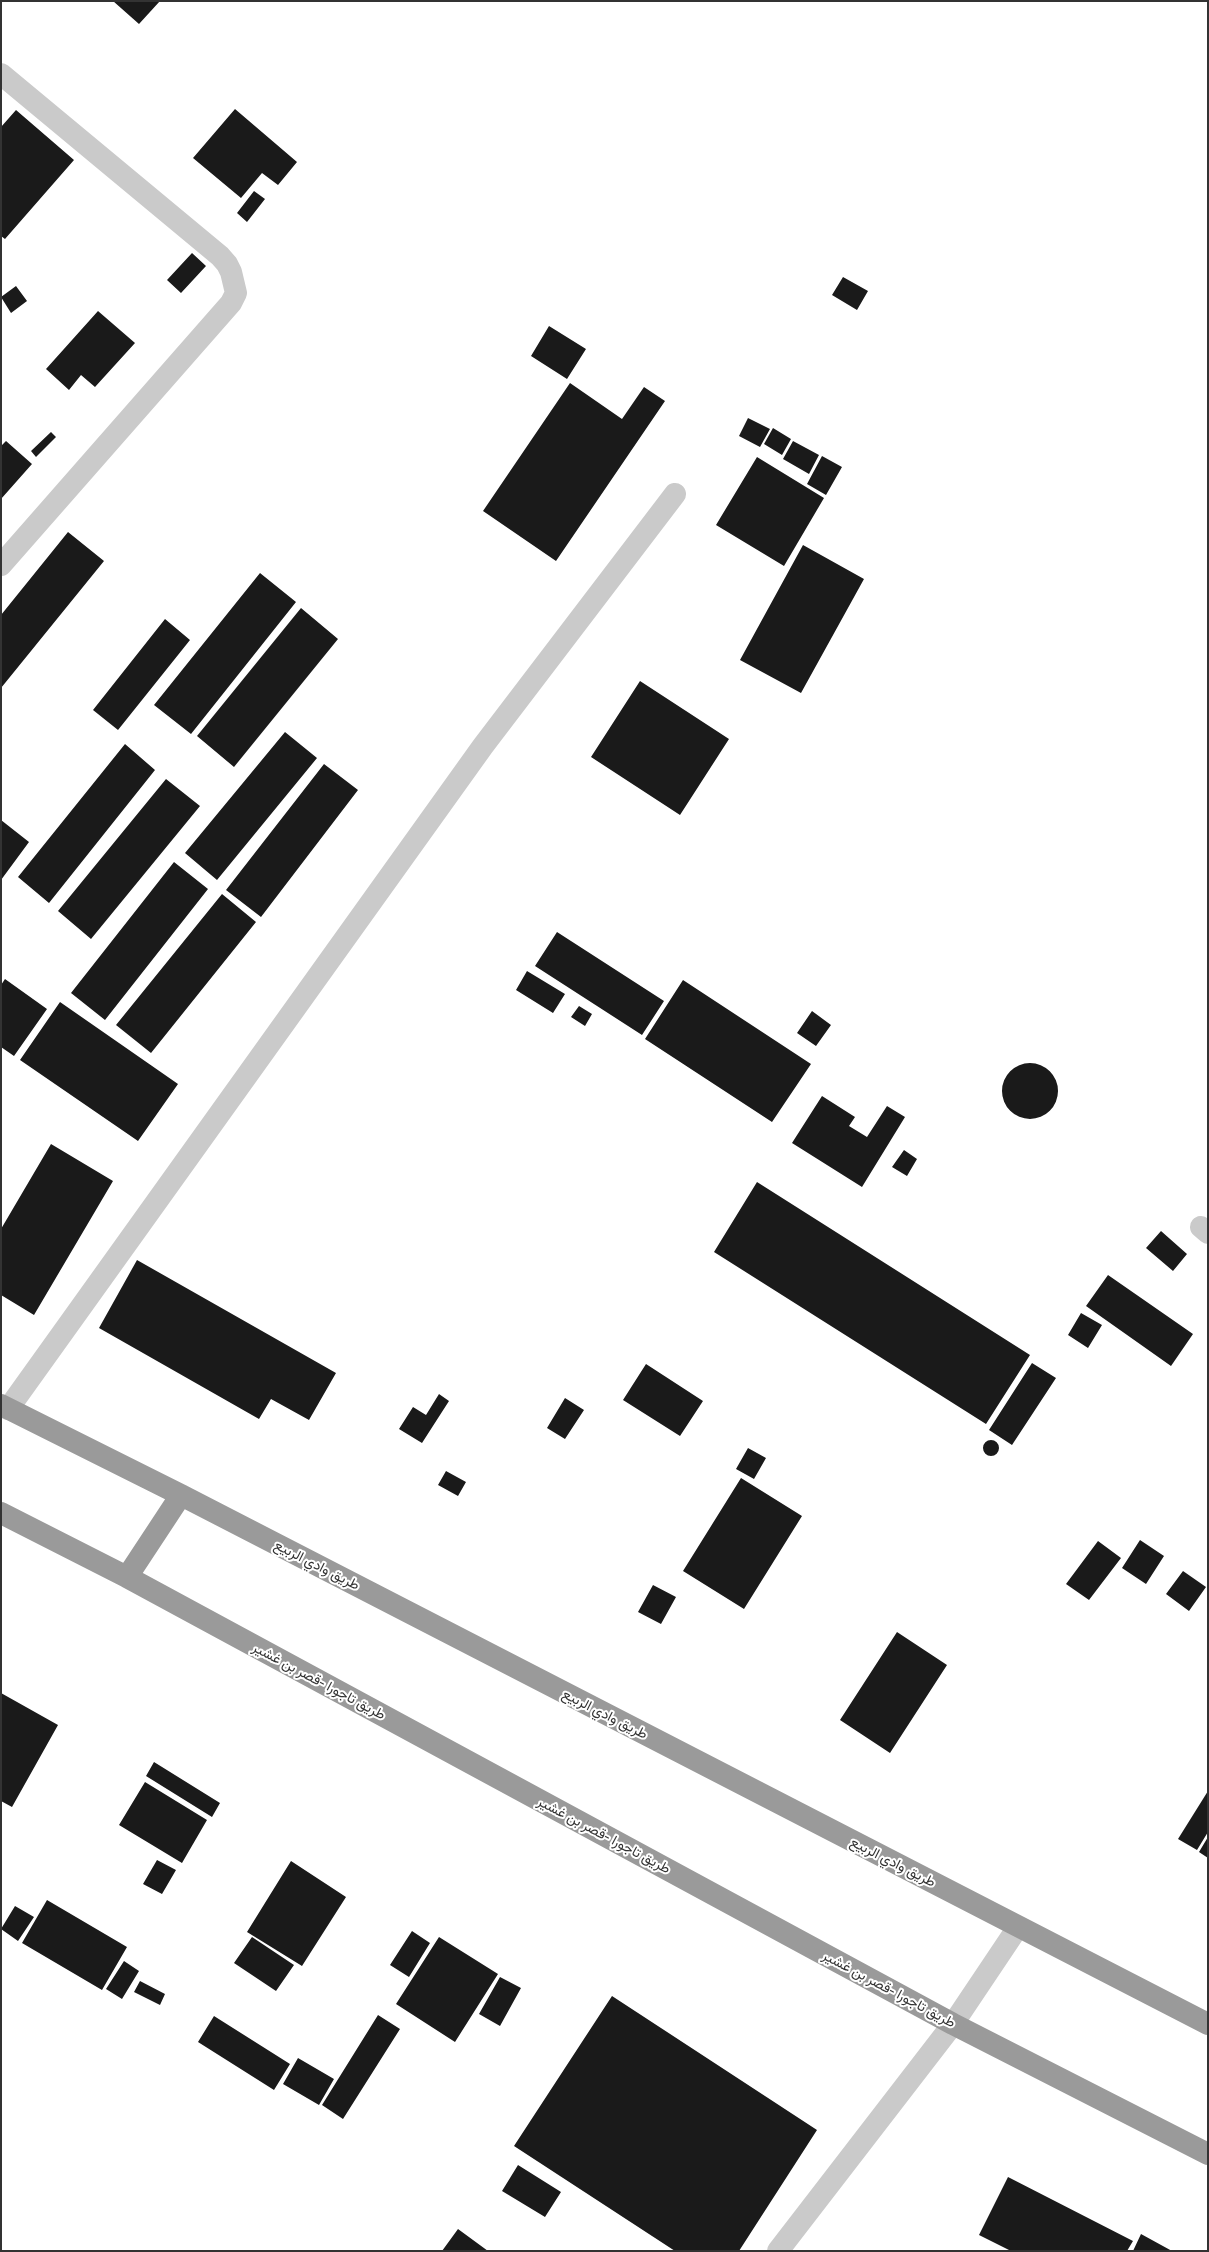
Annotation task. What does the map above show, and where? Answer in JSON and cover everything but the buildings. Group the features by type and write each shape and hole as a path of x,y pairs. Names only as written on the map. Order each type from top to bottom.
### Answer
{"highway":[{"name":"طريق وادي الربيع","path":"4,1407 181,1495 1208,2024"},
{"path":"127,1577 181,1495"},
{"name":"طريق تاجورا -قصر بن غشير","path":"1,1513 127,1577 953,2024 1208,2154"}],"street":[{"path":"1,74 220,256 227,264 231,272 236,293 231,303 1,565"},
{"path":"4,1407 483,746 675,494"},
{"path":"778,2251 953,2024 1018,1927"}]}
